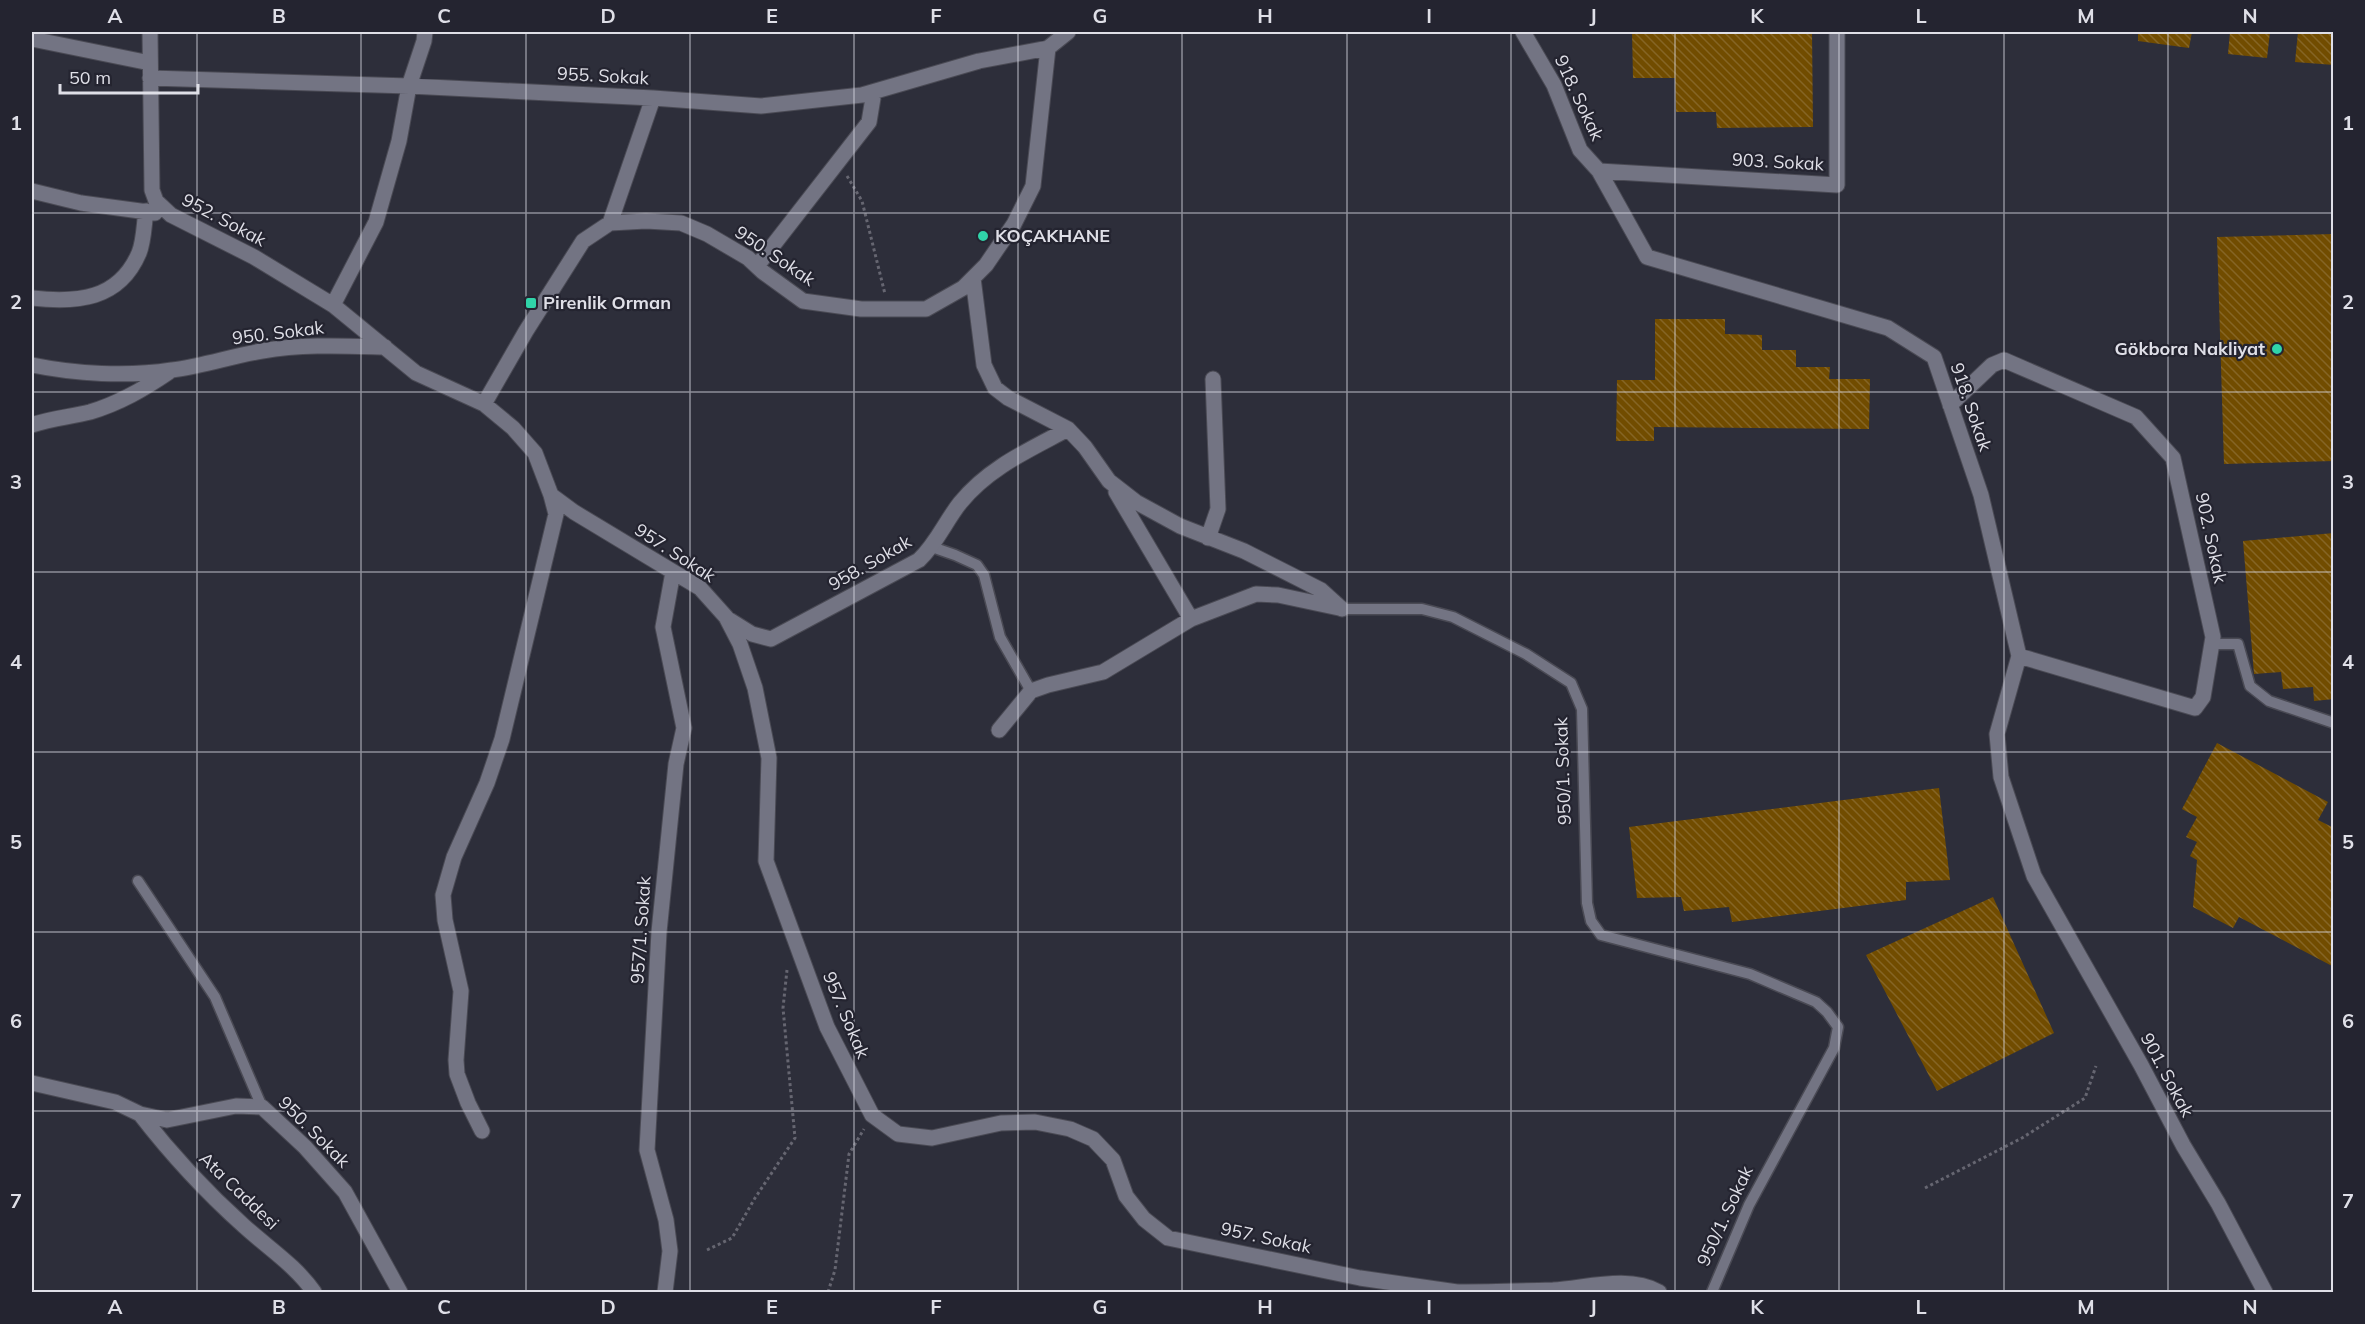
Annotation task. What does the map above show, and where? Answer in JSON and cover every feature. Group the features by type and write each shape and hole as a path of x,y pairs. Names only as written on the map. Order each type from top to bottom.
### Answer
{"street":[{"name":"952. Sokak","path":"150,32 152,190 156,201 171,215 254,257 333,305 385,347"},
{"path":"333,305 376,222 399,141 409,86 425,32"},
{"path":"1048,48 1068,32"},
{"name":"918. Sokak","path":"1523,32 1554,85 1580,150 1599,171 1647,257 1888,328 1934,357 1981,495 2019,656 1997,734 2001,777 2034,876"},
{"name":"903. Sokak","path":"1599,171 1837,185 1837,32"},
{"name":"955. Sokak","path":"32,39 150,70 761,106 862,95 979,61 1048,48"},
{"name":"950. Sokak","path":"610,223 646,221 681,223 706,234 748,258 803,301 861,309 926,309 963,288 986,265 1014,224 1033,186 1048,48"},
{"path":"757,266 869,122 874,92"},
{"path":"484,404 526,331 583,241 610,223 653,98"},
{"path":"32,191 81,203 171,215"},
{"path":"32,298 93,297 117,285 123,280 140,252 146,211"},
{"path":"973,278 984,365 995,388 1008,398 1068,429 1085,447 1126,505 1153,557 1191,619"},
{"name":"950. Sokak","path":"32,365 62,371 133,373 172,370 261,351 292,347 385,347"},
{"path":"385,347 416,373 484,404 513,428 535,453 556,514 502,739 487,783 454,857 443,895 444,920 461,991 457,1074 482,1131"},
{"name":"902. Sokak","path":"1950,405 1992,365 2004,360 2136,417 2173,458 2213,637 2203,697 2195,708 2019,656"},
{"path":"32,425 49,418 89,412 134,396 172,370"},
{"path":"1208,538 1218,509 1213,379"},
{"name":"958. Sokak","path":"726,617 752,634 771,639 919,560 933,548 959,504 982,479 1019,454 1068,429"},
{"path":"1109,481 1145,507 1180,526 1244,551 1321,590 1342,609"},
{"name":"957. Sokak","path":"551,495 574,512 700,588 726,617 740,645 755,688 769,758 766,861 827,1027 872,1115 898,1134 933,1138 1001,1123 1035,1122 1070,1129 1093,1139 1113,1160 1126,1196 1144,1219 1168,1238 1360,1278 1458,1293 1556,1290 1619,1284 1647,1286 1659,1293"},
{"name":"957/1. Sokak","path":"665,1293 669,1251 666,1220 648,1150 659,932 676,764 684,728 663,627 673,572"},
{"path":"999,730 1031,692 1048,685 1103,672 1191,619 1256,594 1278,595 1342,609"},
{"name":"901. Sokak","path":"2034,876 2141,1065 2183,1145 2218,1203 2265,1293"},
{"path":"32,1083 115,1102 140,1114"},
{"name":"950. Sokak","path":"140,1114 167,1120 236,1106 262,1107 305,1147 345,1192 400,1293"},
{"name":"Ata Caddesi","path":"140,1114 168,1149 243,1226 302,1274 314,1293"}],"lane":[{"path":"933,548 977,565 984,575 1000,637 1031,692"},
{"name":"950/1. Sokak","path":"1342,609 1422,609 1453,617 1526,654 1571,683 1582,709 1587,903 1591,921 1601,935 1750,974 1816,1002 1838,1027 1834,1048 1749,1205 1712,1293"},
{"path":"2211,644 2238,644 2250,686 2269,701 2334,723"},
{"path":"138,881 215,997 262,1107"}],"path":[{"path":"839,161 862,201 883,281 886,309"},
{"path":"707,1250 732,1238 755,1198 795,1138 783,1008 788,965"},
{"path":"1925,1188 2022,1138 2085,1098 2096,1066"},
{"path":"828,1293 835,1270 849,1154 872,1115"}],"building":[{"path":"1632,32 1812,32 1813,127 1717,128 1716,112 1676,112 1675,78 1633,78"},
{"path":"2138,32 2192,32 2189,48 2138,41"},
{"path":"2230,32 2270,32 2267,58 2228,54"},
{"path":"2298,32 2334,32 2334,65 2295,62"},
{"name":"Gökbora Nakliyat","path":"2334,234 2334,461 2224,464 2217,237"},
{"path":"1655,319 1725,319 1725,334 1762,335 1762,350 1796,350 1796,367 1830,367 1829,379 1870,379 1869,429 1654,427 1654,441 1616,441 1617,380 1655,380"},
{"path":"2334,533 2334,699 2314,701 2313,687 2283,689 2281,672 2254,674 2243,541"},
{"path":"2217,743 2328,802 2318,820 2334,828 2334,967 2239,917 2233,928 2193,907 2197,860 2190,856 2197,842 2186,837 2197,817 2182,809"},
{"path":"1939,788 1950,880 1906,882 1906,900 1732,922 1729,907 1684,911 1681,897 1637,898 1629,827"},
{"path":"1993,897 2054,1033 1937,1091 1866,955"}],"place":[{"name":"KOÇAKHANE","path":"983,236"},
{"name":"Pirenlik Orman","path":"531,303"},
{"name":"Gökbora Nakliyat","path":"2277,349"}]}
